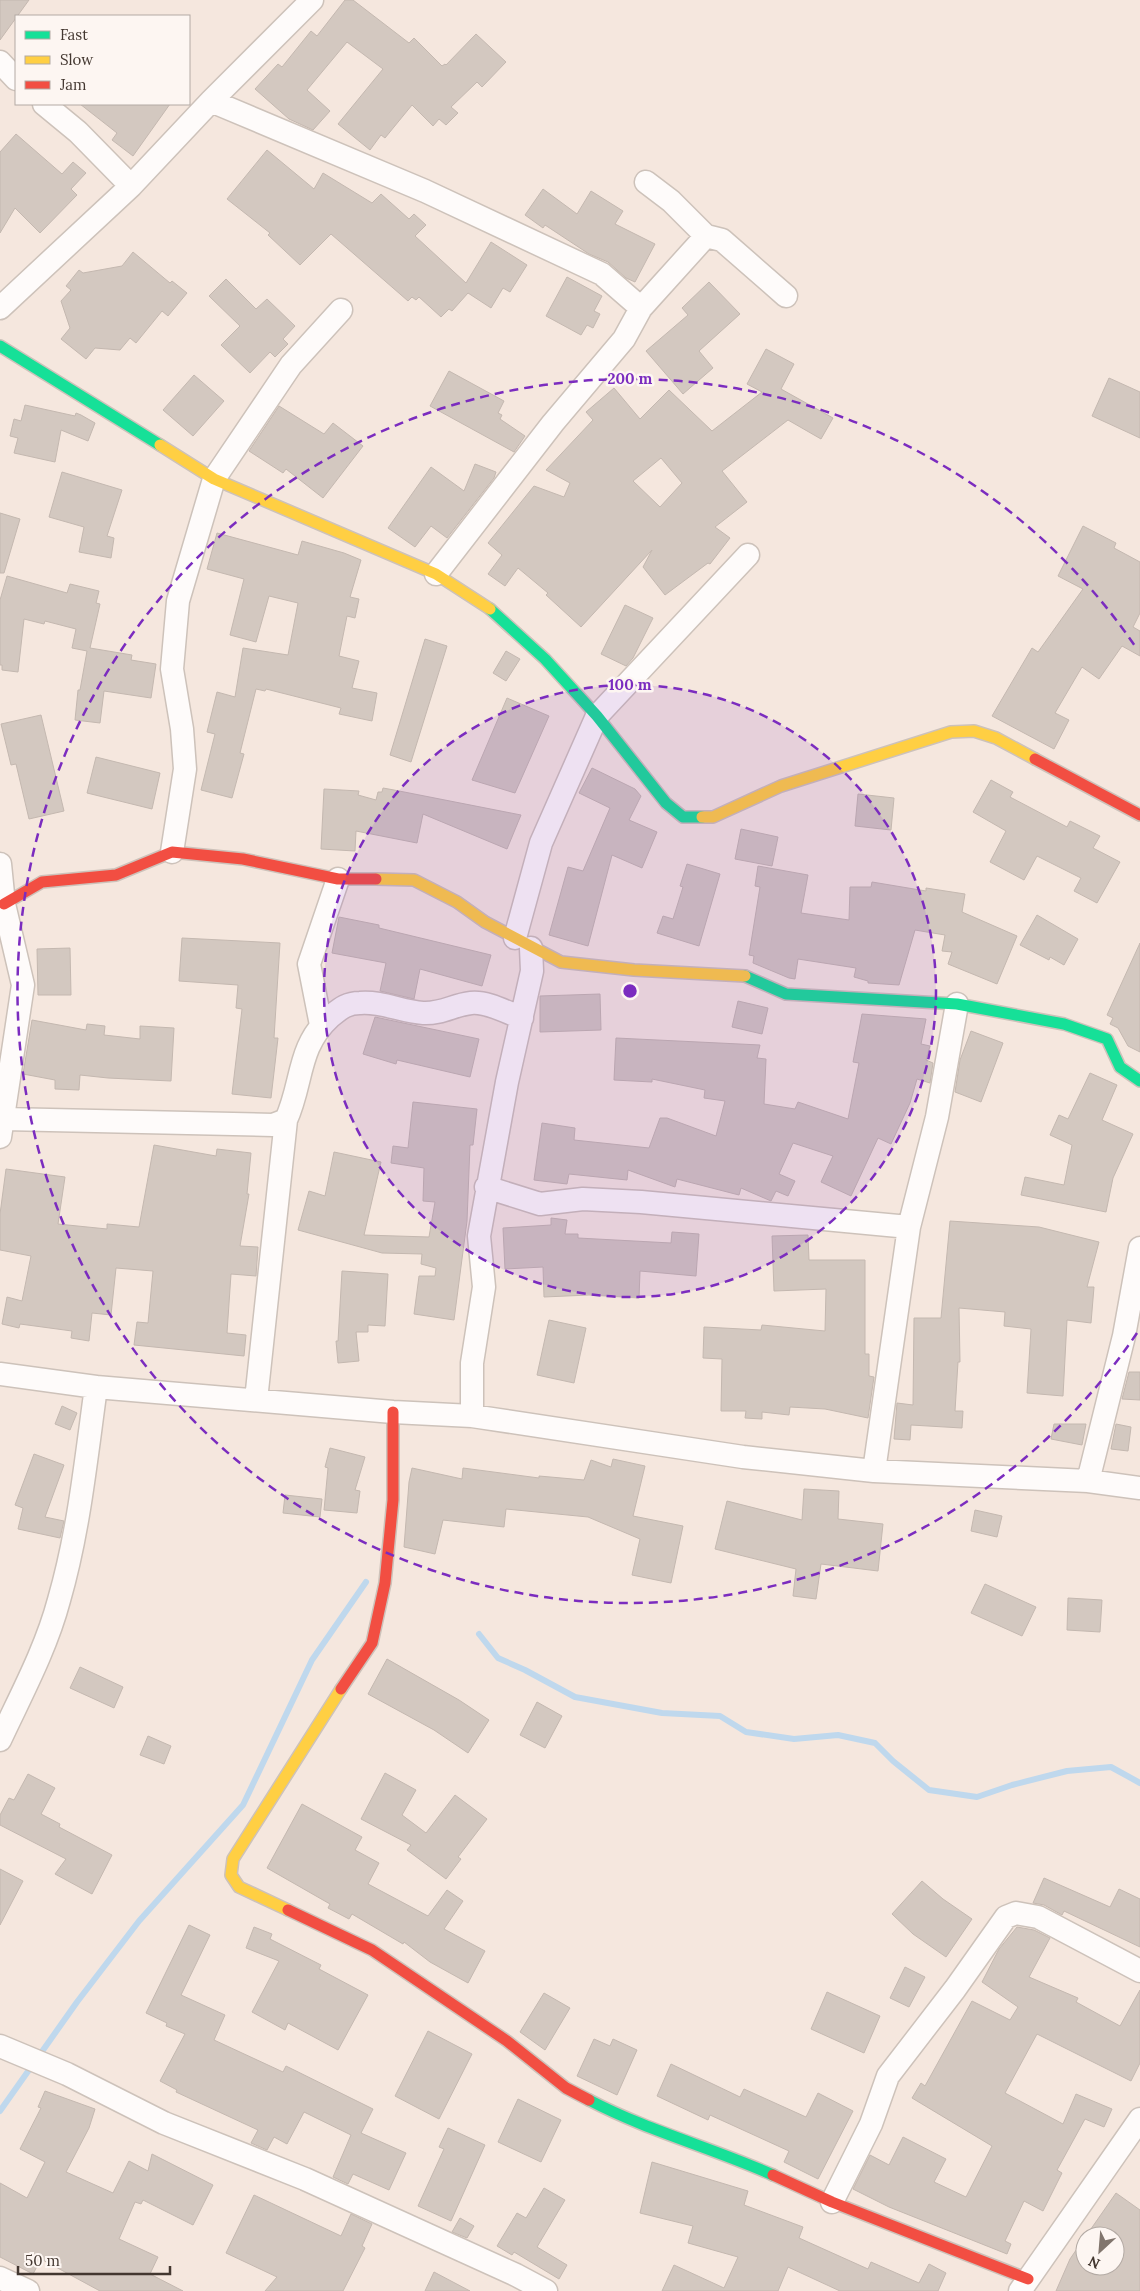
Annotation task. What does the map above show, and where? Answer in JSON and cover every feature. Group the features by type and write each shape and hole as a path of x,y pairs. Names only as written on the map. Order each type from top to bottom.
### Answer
{"street":[{"path":"0,308 131,186 211,101 312,0"},
{"path":"0,62 15,78"},
{"path":"211,101 425,191 602,274 641,308"},
{"path":"45,105 78,132 131,186"},
{"path":"646,182 671,200 706,236 722,240 786,296"},
{"path":"436,574 553,423 624,339 641,308 706,236"},
{"path":"172,852 186,768 182,729 172,669 178,601 214,479 291,365 341,310"},
{"path":"0,346 214,479 436,574 496,612 545,658 597,716 666,803 683,817 713,817 781,786 951,732 966,731 974,731 996,738 1140,815"},
{"path":"472,1416 472,1363 484,1287 479,1236 486,1188 532,971 523,943 541,843 597,716 748,555"},
{"path":"4,904 42,882 116,875 172,852 243,860 338,879 414,880 457,902 485,922 560,962 634,970 742,975 786,994 957,1004 1064,1024 1106,1039 1120,1067 1140,1081"},
{"path":"0,864 4,904 23,985 2,1128 273,1125 286,1120"},
{"path":"321,1026 309,964 338,879"},
{"path":"532,971 560,962"},
{"path":"256,1400 286,1120 293,1105 301,1063 310,1043 321,1026 344,1005 360,1002 378,1004 410,1012 438,1014 459,1005 474,1003 522,1018"},
{"path":"874,1471 909,1227 937,1117 957,1004"},
{"path":"486,1188 540,1204 583,1199 641,1202 909,1227"},
{"path":"1088,1481 1124,1336 1140,1248"},
{"path":"0,1374 96,1387 392,1412 472,1416 743,1457 874,1471 1088,1481 1140,1488"},
{"path":"0,1740 37,1660 59,1603 75,1540 96,1387"},
{"path":"392,1412 393,1500 386,1583 372,1643 318,1723 233,1859 231,1875 240,1887 372,1950 507,2041 566,2088 612,2112 730,2156 1024,2285 1140,2119"},
{"path":"832,2202 871,2124 888,2076 955,1989 1006,1917 1016,1912 1038,1916 1140,1971"},
{"path":"7,2049 67,2074 164,2123 305,2179 511,2283 546,2291"},
{"path":"0,2278 28,2291"}],"building":[{"path":"0,0 29,0 18,15 15,15 15,19 0,40"},
{"path":"345,0 353,0 409,43 414,38 442,66 446,65 476,34 506,62 482,87 477,82 451,107 458,113 446,125 439,119 433,126 412,105 385,138 381,135 370,150 338,124 383,69 347,42 307,90 330,111 313,130 289,119 255,89 278,64 282,67 311,31 317,36"},
{"path":"81,105 169,105 133,156 112,140 117,133"},
{"path":"16,134 62,174 73,162 86,173 71,189 77,195 40,233 15,208 0,233 0,152"},
{"path":"267,150 314,189 323,173 372,203 381,194 409,219 414,214 426,225 415,236 466,283 491,242 527,265 510,292 503,288 491,308 468,293 452,311 449,309 441,317 419,297 416,300 412,297 408,301 331,234 300,265 268,235 270,233 227,199"},
{"path":"543,189 577,214 591,191 623,211 615,224 655,244 635,282 626,278 608,262 589,254 545,225 543,228 525,215"},
{"path":"133,252 170,283 172,281 187,293 168,316 162,311 136,343 130,338 120,350 95,348 86,359 61,339 70,328 61,301 71,290 66,286 79,270 83,273 122,266"},
{"path":"567,277 602,296 594,311 600,314 593,328 587,325 581,335 546,316"},
{"path":"226,279 256,309 267,299 295,326 283,339 288,344 275,357 270,352 250,373 221,345 240,326 209,296"},
{"path":"709,282 740,314 699,351 713,368 683,394 646,351 688,315 682,308"},
{"path":"766,349 794,364 781,389 833,418 821,439 788,420 722,471 747,502 715,527 730,538 710,564 708,563 665,595 643,567 652,550 581,627 546,595 548,593 518,568 505,586 488,574 502,555 488,543 534,486 564,497 570,483 546,470 593,420 586,412 614,388 640,419 669,390 712,431 762,392 747,384","holes":["661,458 682,483 660,507 633,481"]},
{"path":"449,371 504,401 498,413 502,415 500,419 525,436 514,452 430,406"},
{"path":"194,375 224,401 193,436 163,410"},
{"path":"1109,378 1140,392 1140,438 1092,416"},
{"path":"25,405 75,416 76,413 95,423 88,441 61,430 55,462 14,453 18,438 10,436 14,419 21,421"},
{"path":"279,406 324,434 333,423 363,446 323,498 286,469 283,473 249,451"},
{"path":"475,464 496,472 494,478 447,538 431,526 415,547 388,528 431,467 464,491"},
{"path":"62,472 122,490 107,536 114,538 111,558 79,552 84,527 49,517"},
{"path":"0,513 20,519 4,573 0,573"},
{"path":"1083,526 1116,543 1114,548 1140,562 1140,613 1133,627 1140,631 1140,656 1122,646 1099,679 1082,667 1055,713 1069,720 1054,749 992,716 1032,648 1038,652 1083,589 1058,576"},
{"path":"217,533 298,555 302,541 361,560 350,597 359,599 355,618 347,616 339,656 359,661 352,688 377,693 372,721 339,714 341,708 266,689 265,691 256,689 240,753 244,754 232,798 201,790 215,734 207,732 217,692 235,697 243,648 288,655 298,603 269,596 256,642 230,635 244,579 207,569"},
{"path":"7,576 67,593 70,584 99,591 96,603 100,604 90,648 132,655 131,660 156,664 151,698 104,691 100,723 75,720 78,690 80,690 87,651 72,648 76,629 45,621 44,624 24,619 18,672 2,670 2,665 0,665 0,600"},
{"path":"625,605 653,618 633,658 626,666 601,654"},
{"path":"425,639 447,646 411,762 390,755"},
{"path":"506,651 520,659 506,681 493,673"},
{"path":"507,698 549,716 515,793 472,780"},
{"path":"41,715 64,811 29,819 16,764 11,765 1,724"},
{"path":"96,757 160,773 152,809 87,793"},
{"path":"592,768 635,789 641,796 629,820 657,832 642,868 612,855 588,946 549,935 568,867 583,871 610,808 579,793"},
{"path":"991,780 1013,792 1010,797 1067,827 1070,821 1100,836 1093,848 1120,862 1097,903 1074,891 1081,878 1037,856 1024,880 990,862 1006,831 973,812"},
{"path":"383,788 521,815 507,849 423,814 417,843 356,831 355,851 321,849 324,789 359,791 358,795 376,800 378,792 382,792"},
{"path":"858,794 894,798 891,830 855,826"},
{"path":"741,829 778,837 772,866 735,859"},
{"path":"687,864 720,874 699,946 657,933 663,916 673,919 683,887 680,886"},
{"path":"758,866 808,875 801,913 849,920 850,887 871,887 872,882 926,891 926,888 965,894 962,912 1017,936 997,984 948,964 952,952 942,951 945,935 915,930 899,985 868,983 868,981 854,977 856,968 798,959 795,979 789,978 753,963 754,956 749,955 760,887 755,886"},
{"path":"1037,915 1078,939 1064,965 1050,957 1049,960 1020,945"},
{"path":"339,917 379,925 379,928 491,955 482,986 420,969 414,999 380,991 386,963 332,953"},
{"path":"182,938 280,943 274,1038 278,1038 271,1098 232,1094 242,1009 236,1008 238,985 179,981"},
{"path":"1140,943 1140,1052 1128,1046 1118,1028 1110,1024 1113,1018 1107,1015"},
{"path":"70,948 71,995 38,995 37,949"},
{"path":"600,994 601,1030 540,1032 540,996"},
{"path":"738,1001 768,1008 762,1034 732,1027"},
{"path":"862,1014 926,1019 921,1044 930,1046 926,1060 933,1063 930,1083 917,1079 910,1103 891,1144 878,1138 851,1196 821,1182 833,1156 793,1143 779,1174 795,1181 788,1196 776,1191 771,1201 741,1188 739,1195 677,1179 675,1187 628,1170 627,1180 569,1174 567,1184 534,1180 542,1123 575,1128 574,1140 649,1148 660,1118 667,1118 716,1136 725,1101 704,1098 705,1090 652,1079 652,1082 614,1080 616,1038 760,1045 757,1058 766,1059 764,1104 795,1109 798,1102 848,1119 859,1063 853,1062"},
{"path":"375,1017 479,1039 470,1077 397,1060 396,1064 363,1054"},
{"path":"32,1020 86,1030 87,1024 105,1026 104,1035 140,1039 140,1026 174,1028 171,1081 80,1075 79,1090 55,1089 55,1080 23,1074"},
{"path":"971,1031 1003,1043 981,1102 955,1092 960,1060"},
{"path":"1090,1073 1117,1085 1102,1120 1133,1134 1113,1178 1106,1212 1021,1195 1025,1177 1064,1185 1072,1145 1050,1135 1059,1115 1068,1119"},
{"path":"413,1102 477,1109 473,1145 470,1145 467,1221 454,1320 414,1314 419,1276 435,1276 436,1268 421,1264 422,1254 382,1253 298,1230 309,1191 325,1196 334,1152 381,1162 364,1235 429,1237 435,1202 423,1201 424,1168 391,1163 393,1146 408,1148"},
{"path":"154,1145 216,1156 217,1149 251,1153 247,1194 249,1194 240,1246 258,1247 256,1276 231,1274 227,1333 246,1335 244,1356 134,1345 137,1322 148,1323 153,1271 116,1268 111,1315 92,1313 89,1341 71,1338 72,1331 20,1324 19,1328 2,1324 7,1297 22,1301 31,1256 0,1250 0,1214 6,1169 65,1177 58,1224 107,1229 107,1224 139,1227"},
{"path":"551,1218 567,1220 565,1234 578,1234 578,1238 671,1243 672,1232 699,1234 696,1276 640,1271 639,1298 589,1295 544,1297 543,1267 505,1269 503,1228 551,1225"},
{"path":"950,1221 1039,1227 1099,1242 1087,1287 1094,1287 1091,1323 1067,1320 1063,1396 1027,1393 1031,1329 1004,1326 1005,1312 959,1308 960,1362 958,1362 955,1411 963,1411 962,1428 911,1425 910,1440 894,1439 897,1403 913,1405 914,1318 941,1318"},
{"path":"808,1235 809,1260 865,1260 865,1354 869,1354 869,1376 874,1377 868,1418 825,1409 790,1407 789,1415 762,1412 762,1419 745,1418 746,1411 721,1411 722,1359 703,1358 704,1327 761,1330 762,1325 825,1331 826,1289 774,1291 772,1236"},
{"path":"342,1271 388,1274 385,1326 368,1325 368,1332 356,1332 359,1361 338,1363 336,1341 338,1341"},
{"path":"549,1320 586,1328 574,1383 537,1375"},
{"path":"1129,1372 1140,1372 1140,1400 1122,1399"},
{"path":"62,1406 77,1413 70,1430 55,1424"},
{"path":"1054,1424 1086,1424 1082,1445 1051,1439"},
{"path":"1116,1424 1131,1427 1128,1451 1111,1449"},
{"path":"330,1448 365,1457 355,1490 360,1491 357,1513 324,1510 328,1468 325,1467"},
{"path":"34,1454 64,1465 45,1517 64,1521 60,1538 18,1529 23,1508 15,1505"},
{"path":"613,1459 645,1466 633,1516 683,1526 671,1583 632,1575 640,1539 588,1517 506,1509 504,1527 443,1520 435,1554 404,1547 409,1482 412,1468 462,1479 463,1468 539,1478 539,1476 584,1480 591,1460 611,1467"},
{"path":"804,1489 839,1491 838,1519 883,1524 878,1571 821,1564 816,1599 793,1596 796,1569 715,1549 727,1501 802,1520"},
{"path":"285,1495 322,1499 320,1517 283,1513"},
{"path":"975,1510 1002,1516 997,1537 971,1531"},
{"path":"985,1584 1036,1607 1022,1636 971,1613"},
{"path":"1068,1598 1102,1600 1100,1632 1067,1630"},
{"path":"387,1659 459,1700 489,1720 468,1753 434,1730 368,1694"},
{"path":"80,1667 123,1687 114,1708 70,1688"},
{"path":"537,1702 562,1716 545,1748 520,1735"},
{"path":"148,1736 171,1746 164,1764 140,1755"},
{"path":"385,1773 416,1790 402,1815 426,1833 455,1795 487,1819 458,1857 461,1859 446,1879 407,1850 411,1845 361,1819"},
{"path":"28,1774 55,1788 41,1814 60,1824 59,1827 112,1855 92,1894 55,1874 66,1859 0,1825 0,1815 9,1798 14,1800"},
{"path":"302,1804 362,1837 355,1850 379,1863 368,1884 428,1916 447,1890 463,1901 444,1929 485,1951 468,1983 430,1962 404,1942 403,1944 352,1914 349,1919 328,1908 330,1904 267,1868"},
{"path":"0,1869 23,1881 0,1925"},
{"path":"1044,1878 1110,1907 1119,1889 1140,1899 1140,1947 1064,1911 1062,1915 1044,1905 1033,1903"},
{"path":"922,1881 943,1899 972,1919 946,1957 913,1934 892,1914"},
{"path":"189,1925 210,1935 181,1995 225,2015 214,2040 283,2072 286,2066 373,2109 361,2133 406,2153 389,2190 353,2174 348,2184 333,2177 351,2135 304,2112 287,2144 274,2137 267,2150 251,2143 258,2130 176,2092 177,2090 160,2081 185,2034 166,2026 167,2023 146,2013"},
{"path":"254,1927 272,1934 270,1939 321,1965 319,1969 368,1995 338,2050 288,2023 285,2030 252,2012 279,1961 246,1948"},
{"path":"1017,1927 1034,1930 1050,1938 1029,1977 1078,1998 1076,2002 1120,2026 1140,1990 1140,2063 1131,2081 1037,2034 1005,2093 1063,2124 1076,2094 1112,2109 1104,2127 1085,2119 1057,2170 1062,2173 1043,2211 1024,2201 1005,2241 1011,2244 1007,2254 889,2207 853,2189 870,2155 889,2165 903,2137 946,2159 934,2182 966,2197 992,2146 912,2098 921,2083 925,2086 972,2001 1010,2020 1018,2007 982,1982 999,1949"},
{"path":"905,1967 925,1977 909,2007 890,1998"},
{"path":"827,1992 880,2016 864,2053 811,2029"},
{"path":"544,1993 570,2008 545,2050 520,2032"},
{"path":"428,2031 472,2054 439,2119 395,2096"},
{"path":"594,2039 610,2046 613,2039 637,2050 617,2095 577,2076"},
{"path":"671,2064 740,2097 744,2089 806,2117 818,2093 853,2111 818,2179 784,2162 789,2151 710,2115 708,2120 657,2096"},
{"path":"45,2091 95,2109 89,2128 66,2172 113,2193 129,2161 148,2171 152,2154 213,2185 193,2225 143,2200 141,2204 135,2202 119,2239 158,2257 150,2274 183,2291 100,2291 41,2259 33,2274 0,2257 0,2183 27,2198 45,2162 20,2149 41,2108 38,2107"},
{"path":"518,2099 561,2120 541,2162 498,2142"},
{"path":"448,2128 485,2145 451,2221 418,2206 444,2149 439,2147"},
{"path":"652,2162 748,2191 744,2205 803,2227 799,2238 868,2269 871,2262 919,2283 929,2264 946,2273 938,2291 840,2291 788,2267 778,2291 662,2291 674,2265 724,2288 738,2257 688,2243 693,2226 640,2213"},
{"path":"544,2188 565,2200 537,2247 567,2265 559,2279 514,2252 512,2255 497,2246 517,2213 526,2218"},
{"path":"1116,2193 1140,2210 1140,2291 1056,2291 1075,2252 1075,2276 1125,2276 1125,2226 1093,2226"},
{"path":"254,2195 341,2236 351,2214 372,2224 362,2246 365,2248 343,2291 265,2291 277,2277 226,2253"},
{"path":"460,2218 474,2226 467,2238 452,2232"},
{"path":"434,2272 470,2291 425,2291"}],"waterway":[{"path":"0,2111 77,2002 139,1921 243,1805 312,1660 366,1582"},
{"path":"479,1634 498,1658 575,1697 662,1713 720,1716 746,1732 794,1739 838,1735 875,1743 893,1761 929,1790 977,1797 1012,1785 1067,1771 1111,1767 1140,1783"}],"traffic: fast":[{"path":"0,346 160,445"},
{"path":"490,609 545,659 597,716 666,803 683,817 702,817"},
{"path":"745,976 786,994 957,1004 1064,1024 1107,1039 1120,1067 1140,1081"},
{"path":"589,2100 634,2121 773,2175"}],"traffic: slow":[{"path":"160,445 214,479 436,574 490,609"},
{"path":"702,817 713,817 781,786 951,732 974,731 996,738 1035,759"},
{"path":"376,879 414,880 457,902 485,922 561,962 634,970 745,976"},
{"path":"288,1910 239,1887 231,1875 233,1859 341,1689"}],"traffic: jam":[{"path":"1035,759 1140,815"},
{"path":"4,904 42,882 116,875 172,852 243,859 338,879 376,879"},
{"path":"341,1689 372,1643 385,1583 393,1500 393,1412"},
{"path":"288,1910 372,1950 507,2041 566,2088 589,2100"},
{"path":"773,2175 832,2202 1028,2279"}]}
